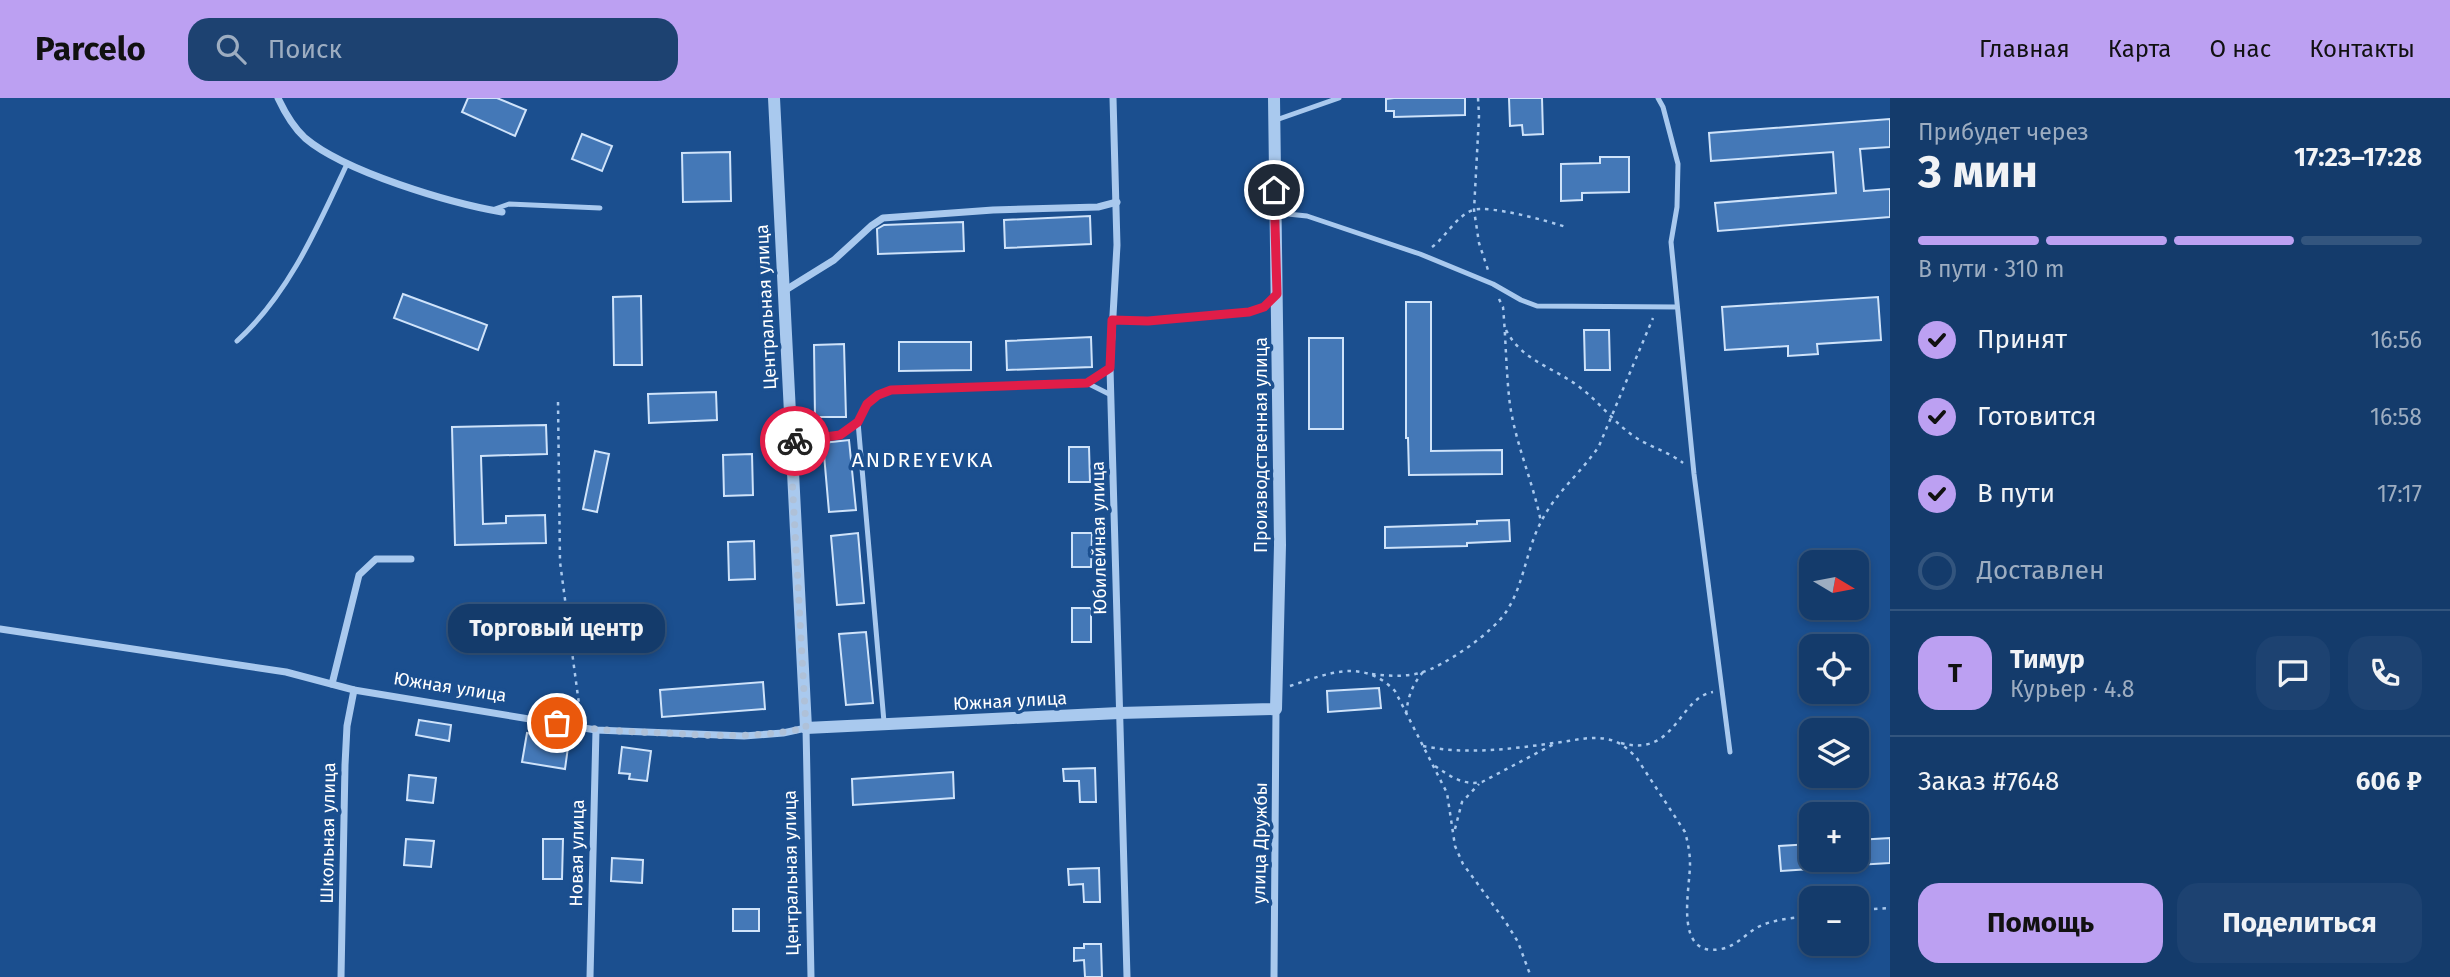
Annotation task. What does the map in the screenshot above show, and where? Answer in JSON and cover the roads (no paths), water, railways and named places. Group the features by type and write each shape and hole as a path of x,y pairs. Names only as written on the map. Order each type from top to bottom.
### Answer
{"street":[{"path":"278,98 285,114 304,137 320,150 347,164 417,190 502,212"},
{"name":"Центральная улица","path":"774,98 806,728 811,977"},
{"name":"Юбилейная улица","path":"1113,98 1117,245 1110,368 1127,977"},
{"name":"Производственная улица","path":"1273,98 1280,545 1276,709"},
{"path":"782,292 834,260 883,218 993,209 1098,207 1117,202"},
{"path":"332,684 359,575 376,559 411,559"},
{"name":"Южная улица","path":"0,629 286,673 354,690 596,730 744,736 806,728 1119,713 1276,709"},
{"name":"Школьная улица","path":"341,977 345,765 347,726 354,690"},
{"name":"улица Дружбы","path":"1274,977 1276,709"},
{"name":"Новая улица","path":"590,977 596,730"}],"lane":[{"path":"1273,121 1339,98"},
{"path":"1658,98 1663,107 1678,164 1677,207 1671,242 1694,474 1730,752"},
{"path":"237,341 252,328 311,243 347,164"},
{"path":"493,210 509,204 600,208"},
{"path":"1275,212 1307,216 1420,254 1493,284 1537,306 1677,307"},
{"path":"1112,320 1148,321 1249,312 1264,307 1277,294"},
{"path":"1087,383 1110,368"},
{"path":"790,441 840,435 858,422 867,404 878,395 891,390 1087,383 1111,395"},
{"path":"858,422 885,724"}],"place":[{"name":"Торговый центр","path":"557,723"}],"district":[{"name":"ANDREYEVKA","path":"923,460"}]}
